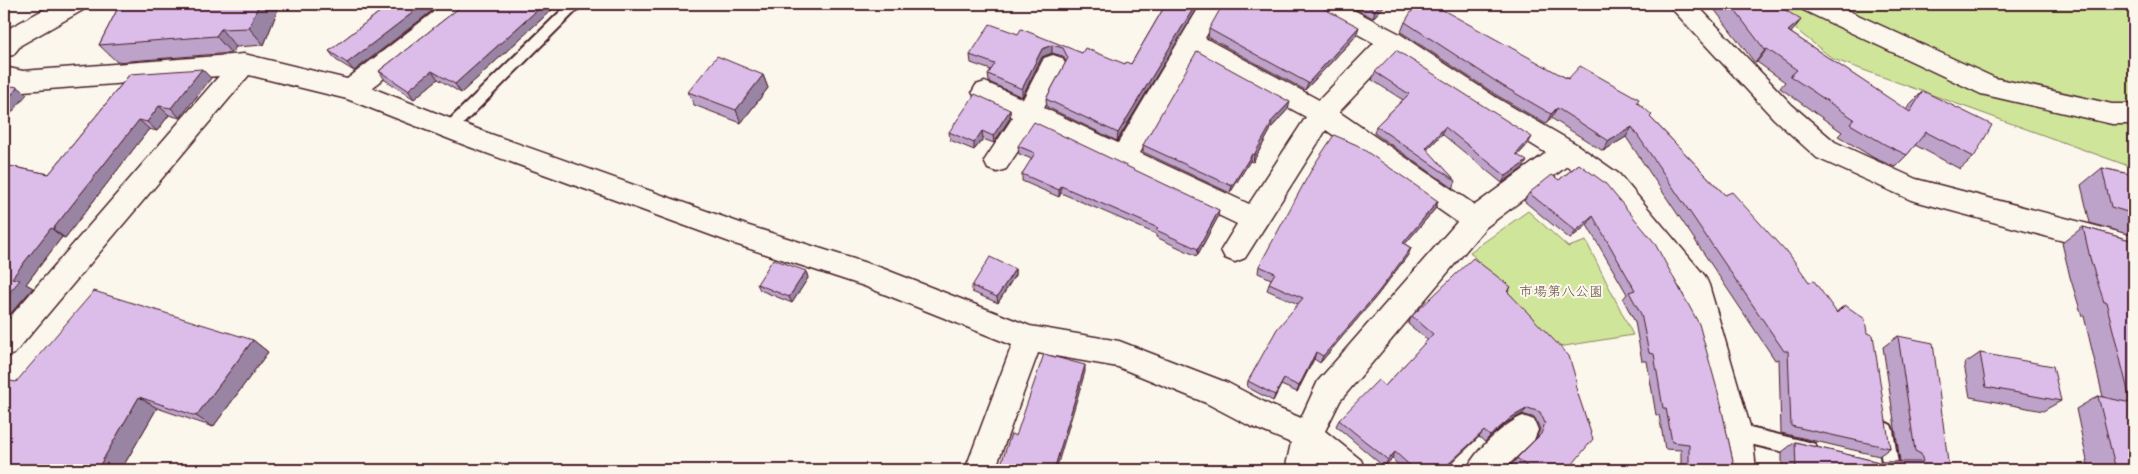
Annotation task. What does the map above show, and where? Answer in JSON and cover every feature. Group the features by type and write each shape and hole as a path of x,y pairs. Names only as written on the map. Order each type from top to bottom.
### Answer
{"street":[{"path":"4,48 12,38 74,4"},
{"path":"350,90 460,4"},
{"path":"1123,158 1213,4"},
{"path":"1322,4 1391,41 1488,105 1567,152 1610,182 1695,285 1737,433 1741,470"},
{"path":"1682,4 1783,112 1826,150 1911,189 2134,248"},
{"path":"1812,4 1990,87 2112,114 2134,114"},
{"path":"1235,250 1322,114 1391,41"},
{"path":"1191,42 1322,114 1475,220"},
{"path":"4,345 244,64"},
{"path":"4,77 23,81 244,64 350,90 449,129 745,236 869,276 1029,339 1119,354 1217,393 1259,415 1308,436 1350,470"},
{"path":"997,161 1029,113 1053,65"},
{"path":"985,92 1254,219"},
{"path":"1300,470 1308,436 1329,391 1475,220 1567,152"},
{"path":"980,470 1029,339"},
{"path":"1482,470 1523,430"}],"lane":[{"path":"449,129 576,4"},
{"path":"1871,464 1894,469 1883,412"},
{"path":"1737,433 1824,453"}],"green space":[{"path":"1764,4 2134,4 2134,168 1833,59"},
{"name":"市場第八公園","path":"1528,211 1568,247 1586,241 1633,335 1552,348 1470,252"}],"building":[{"path":"120,4 259,4 249,28 221,29 216,36 99,45"},
{"path":"390,4 424,4 347,63 329,51"},
{"path":"464,4 544,4 455,84 432,71 408,90 379,71"},
{"path":"1166,4 1196,4 1118,133 1046,99 1068,58 1063,48 1052,45 1042,49 1022,89 988,74 995,64 970,55 990,24 1018,34 1021,29 1082,53 1085,48 1125,64 1126,62 1131,64"},
{"path":"1223,4 1315,4 1359,27 1308,83 1209,29"},
{"path":"1364,4 1381,4 1375,10"},
{"path":"1416,4 1432,4 1568,79 1580,66 1639,99 1637,102 1652,115 1650,117 1725,195 1732,192 1787,251 1809,282 1814,281 1837,313 1845,305 1865,319 1867,333 1873,335 1890,448 1791,426 1788,351 1784,351 1632,127 1609,141 1557,108 1551,114 1503,86 1405,22"},
{"path":"1730,4 1776,4 1801,20 1788,31 1910,112 1923,91 1992,125 1974,157 1926,132 1907,155 1850,124 1854,119 1790,76 1797,70 1767,49 1765,50"},
{"path":"1396,50 1532,137 1516,154 1527,161 1506,176 1445,127 1426,148 1456,181 1376,126 1409,94 1375,72"},
{"path":"1197,51 1290,102 1270,123 1272,123 1254,155 1252,154 1232,186 1143,145"},
{"path":"717,56 763,75 736,110 688,92"},
{"path":"202,69 171,108 159,106 147,122 139,120 12,278 20,280 4,299 4,165 49,174 130,74"},
{"path":"4,85 18,87 4,104"},
{"path":"975,94 1010,110 993,136 982,131 974,143 949,132"},
{"path":"1034,122 1219,210 1198,249 1156,230 1158,228 1061,186 1059,190 1022,174 1035,153 1018,146"},
{"path":"1334,135 1357,145 1438,201 1403,243 1411,248 1379,291 1323,356 1316,352 1299,386 1284,379 1275,395 1248,381 1277,329 1303,298 1269,283 1275,273 1259,266 1314,165"},
{"path":"1579,164 1605,183 1654,242 1699,324 1722,407 1735,470 1689,470 1689,444 1672,442 1666,408 1663,408 1654,354 1649,353 1641,314 1629,292 1635,290 1593,216 1576,231 1529,193 1552,175 1559,180"},
{"path":"2102,168 2134,175 2134,214 2111,207"},
{"path":"2083,227 2134,241 2134,470 2116,470 2098,396 2131,403 2106,302 2104,302 2091,262"},
{"path":"990,257 1015,269 997,297 972,286"},
{"path":"1473,258 1511,287 1507,291 1569,356 1577,383 1575,385 1593,439 1568,470 1531,470 1517,458 1541,434 1545,423 1540,412 1528,408 1512,417 1490,436 1484,431 1442,470 1415,470 1395,452 1388,460 1339,420 1378,380 1385,386 1433,334 1412,316"},
{"path":"773,259 806,271 789,297 757,284"},
{"path":"94,291 253,340 196,416 139,397 97,470 4,470 4,380 16,382"},
{"path":"1898,336 1933,343 1949,470 1796,470 1795,442 1879,462 1923,462 1921,454 1915,451"},
{"path":"1980,353 2053,366 2061,401 1986,387"},
{"path":"1044,354 1085,365 1054,470 999,470 1011,434 1016,436"}]}
